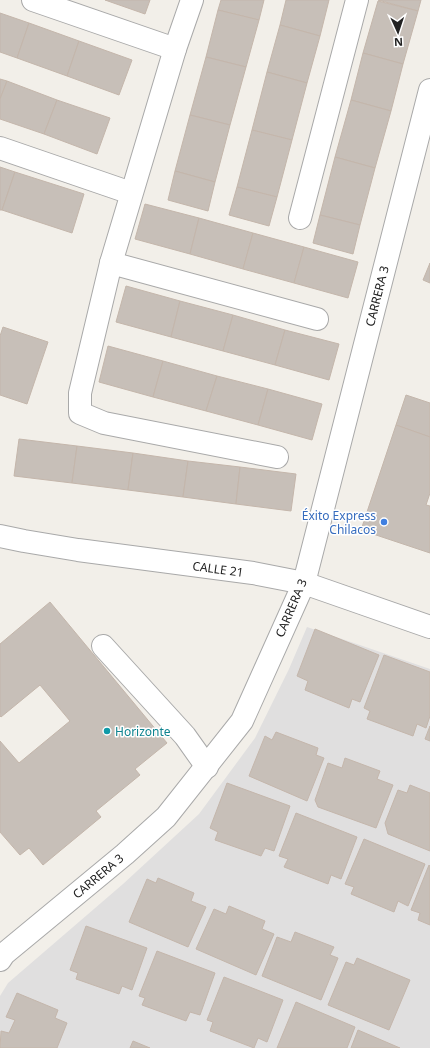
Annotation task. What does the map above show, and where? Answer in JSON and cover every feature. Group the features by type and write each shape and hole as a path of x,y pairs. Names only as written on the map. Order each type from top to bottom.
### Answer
{"street":[{"path":"32,0 175,49"},
{"path":"192,0 175,49 111,262 80,393 80,413 104,422 277,457"},
{"path":"300,218 357,0"},
{"name":"CARRERA 3","path":"0,960 4,954 125,854 166,817 242,721 304,583 430,90"},
{"path":"0,148 131,193"},
{"path":"111,262 317,319"},
{"name":"CALLE 21","path":"0,536 24,542 254,573 304,583 430,627"},
{"path":"103,646 185,736 207,767"}],"shaded area":[{"path":"307,627 430,669 430,1048 0,1048 0,996 8,983 123,884 199,814 255,738 289,669"}],"building":[{"path":"105,0 150,0 145,14"},
{"path":"221,0 264,0 259,20 218,10"},
{"path":"286,0 329,0 320,36 280,25"},
{"path":"378,0 421,0 418,11"},
{"path":"378,1 418,11 403,64 363,53"},
{"path":"218,10 259,20 246,67 206,57"},
{"path":"0,13 29,23 17,58 0,52"},
{"path":"29,23 79,41 67,76 17,58"},
{"path":"280,25 320,36 307,83 267,72"},
{"path":"79,41 132,60 119,95 67,76"},
{"path":"363,53 403,64 391,111 351,100"},
{"path":"206,57 246,67 230,125 190,115"},
{"path":"267,72 307,83 292,140 252,130"},
{"path":"0,79 7,81 0,99"},
{"path":"7,81 57,100 44,134 0,119 0,99"},
{"path":"57,100 110,118 97,154 44,134"},
{"path":"351,100 391,111 375,168 335,157"},
{"path":"190,115 230,125 215,182 175,171"},
{"path":"252,130 292,140 277,197 237,187"},
{"path":"335,157 375,168 360,225 320,215"},
{"path":"0,167 15,172 2,210 0,210"},
{"path":"175,171 215,182 208,211 168,200"},
{"path":"15,172 84,194 72,233 2,210"},
{"path":"237,187 277,197 269,226 229,215"},
{"path":"145,204 199,218 190,254 135,239"},
{"path":"320,215 360,225 353,254 313,243"},
{"path":"199,218 253,233 243,269 190,254"},
{"path":"253,233 304,247 294,283 243,269"},
{"path":"304,247 358,262 348,298 294,283"},
{"path":"430,263 430,283 423,280"},
{"path":"126,286 180,301 171,337 116,322"},
{"path":"180,301 233,315 223,351 171,337"},
{"path":"233,315 285,330 275,365 223,351"},
{"path":"3,327 48,342 27,404 0,395 0,336"},
{"path":"285,330 339,344 329,380 275,365"},
{"path":"108,346 163,361 153,397 99,382"},
{"path":"163,361 217,376 206,411 153,397"},
{"path":"217,376 268,389 258,425 206,411"},
{"path":"268,389 322,404 312,440 258,425"},
{"path":"406,395 430,403 430,437 396,425"},
{"path":"396,425 430,437 430,493 426,505 430,506 430,553 361,530"},
{"path":"19,439 77,446 72,483 14,476"},
{"path":"77,446 133,453 128,490 72,483"},
{"path":"133,453 188,461 183,497 128,490"},
{"path":"188,461 240,467 236,504 183,497"},
{"path":"240,467 296,474 291,511 236,504"},
{"name":"Horizonte","path":"50,602 167,743 135,769 140,775 96,811 101,817 43,865 29,848 20,855 0,832 0,741 19,763 70,721 40,685 1,717 0,716 0,644"},
{"path":"315,629 379,655 360,702 352,699 349,708 305,690 308,681 297,676"},
{"path":"384,655 430,672 430,716 426,728 417,724 413,736 367,719 370,711 364,708"},
{"path":"430,726 430,741 425,739"},
{"path":"276,732 318,748 316,755 324,758 307,801 249,776 265,736 272,740"},
{"path":"345,758 380,771 377,779 393,785 376,828 318,807 315,800 328,763 342,768"},
{"path":"227,783 290,806 274,851 265,848 261,856 215,840 218,832 210,828"},
{"path":"410,785 430,793 430,851 388,834 385,823 398,790 407,793"},
{"path":"296,813 357,837 341,879 331,875 328,884 284,867 288,859 279,856"},
{"path":"364,839 425,864 408,906 398,901 394,912 351,894 354,887 345,884"},
{"path":"429,865 430,925 418,920 420,913 411,910"},
{"path":"158,878 194,893 191,901 206,907 188,947 129,922 147,879 156,883"},
{"path":"229,906 265,921 262,929 274,934 256,975 196,949 214,909 226,914"},
{"path":"86,926 147,948 132,990 122,986 119,994 76,979 78,973 70,970"},
{"path":"295,932 334,947 330,955 338,958 321,1000 262,976 277,937 291,942"},
{"path":"157,951 215,973 200,1015 190,1012 186,1021 142,1005 145,998 139,996"},
{"path":"357,958 410,980 389,1030 328,1005 346,962 354,965"},
{"path":"224,977 283,1000 267,1042 258,1038 254,1048 210,1031 213,1022 207,1020"},
{"path":"17,993 58,1010 55,1018 67,1023 57,1048 0,1048 1,1031 9,1033 15,1020 6,1017"},
{"path":"296,1002 355,1027 347,1048 277,1048"},
{"path":"358,1030 400,1048 351,1048"},
{"path":"133,1041 150,1048 130,1048"}],"place":[{"name":"Éxito Express Chilacos","path":"384,522"},
{"name":"Horizonte","path":"107,731"}]}
